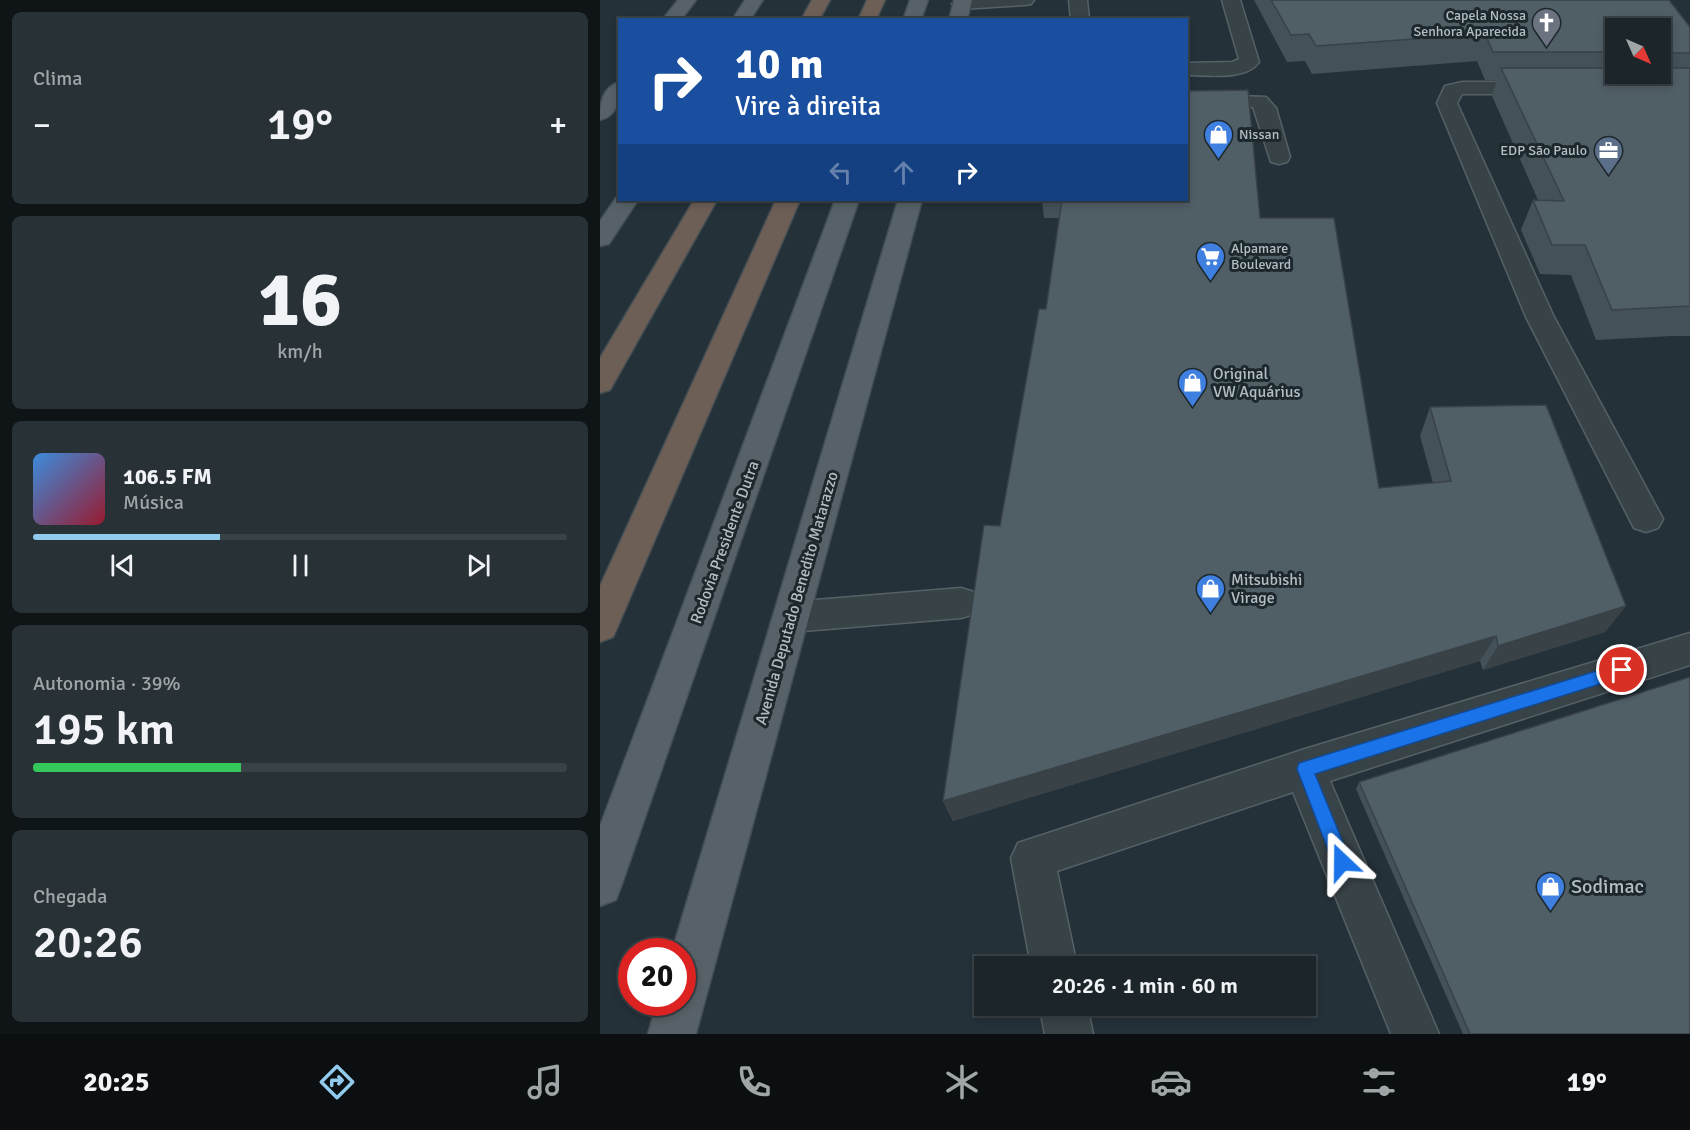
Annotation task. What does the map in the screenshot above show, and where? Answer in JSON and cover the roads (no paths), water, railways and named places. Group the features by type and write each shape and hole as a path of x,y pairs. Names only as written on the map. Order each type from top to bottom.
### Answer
{"highway":[{"path":"811,18 821,0"},
{"path":"868,18 876,0"},
{"path":"600,383 704,201"},
{"path":"600,626 788,201"}],"main road":[{"path":"673,18 687,0"},
{"path":"742,18 754,0"},
{"path":"913,18 919,0"},
{"path":"600,114 618,91"},
{"path":"600,239 625,201"},
{"name":"Rodovia Presidente Dutra","path":"600,884 847,201"},
{"name":"Avenida Deputado Benedito Matarazzo","path":"696,947 910,201"},
{"path":"672,1034 677,1016"}],"lane":[{"path":"961,8 1025,0"},
{"path":"1078,0 1080,18"},
{"path":"1188,69 1235,68 1249,62 1231,0"},
{"path":"1558,88 1462,88 1452,90 1447,102 1540,317 1646,519"},
{"path":"1188,100 1259,101 1266,108 1279,157"},
{"path":"791,617 961,603"},
{"path":"1052,956 1033,858 1305,769 1690,649"},
{"path":"1305,769 1333,842 1415,1034"},
{"path":"1065,1016 1069,1034"}],"place":[{"name":"Capela Nossa Senhora Aparecida","path":"1547,48"},
{"name":"Nissan","path":"1218,160"},
{"name":"EDP São Paulo","path":"1608,176"},
{"name":"Alpamare Boulevard","path":"1210,282"},
{"name":"Original VW Aquárius","path":"1192,408"},
{"name":"Mitsubishi Virage","path":"1210,614"},
{"name":"Sodimac","path":"1550,912"}]}
